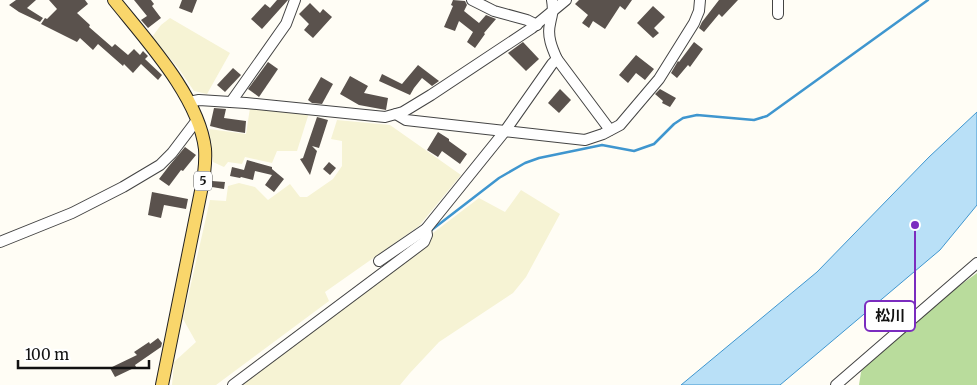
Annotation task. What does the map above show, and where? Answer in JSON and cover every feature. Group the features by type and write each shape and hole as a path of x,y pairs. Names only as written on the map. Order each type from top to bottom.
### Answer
{"main road":[{"name":"5","path":"115,0 164,64 190,102 202,134 205,149 205,167 201,191 162,385"}],"street":[{"path":"231,102 286,24 295,0"},
{"path":"472,0 494,11 527,20 536,25"},
{"path":"552,0 554,11 549,25 551,46 557,59 610,130"},
{"path":"190,102 199,100 231,102 385,117 403,112 431,95 536,25 566,0"},
{"path":"396,114 406,120 585,140 620,125 659,79 694,23 699,11 700,0"},
{"path":"778,0 778,14"},
{"path":"379,261 426,229 505,131 557,59"},
{"path":"0,242 72,213 160,165 172,153 197,120"},
{"path":"233,385 424,242 427,235 426,229"},
{"path":"836,385 977,263"}],"shaded area":[{"path":"170,18 230,53 207,94 194,91 179,69 152,37 161,25"},
{"path":"250,108 309,113 297,151 277,151 272,163 245,157 242,164 228,162 224,167 213,162 209,129 246,134"},
{"path":"337,120 390,125 461,175 419,226 325,292 329,301 216,385 172,385 174,362 196,342 183,319 210,200 226,201 228,186 239,183 255,187 268,200 290,184 300,197 307,197 333,179 342,166 342,141 331,139"},
{"path":"521,190 560,214 526,277 513,293 439,342 400,385 238,385 429,240 433,233 479,198 505,212"}],"green space":[{"path":"977,273 977,385 859,385 861,372 879,344"}],"water":[{"path":"977,112 977,205 940,250 780,385 681,385 817,272 929,157"}],"building":[{"path":"16,0 36,0 27,8 43,18 40,22 9,5"},
{"path":"49,0 85,0 88,4 77,13 90,25 89,27 112,47 115,44 128,55 134,49 140,55 143,51 148,56 145,59 162,75 158,80 141,64 133,73 98,44 93,50 80,38 77,42 41,24 45,18 47,19 57,9"},
{"path":"134,0 151,0 154,4 152,6 161,18 148,28 141,20 147,16"},
{"path":"182,0 197,0 192,13 179,8"},
{"path":"277,0 288,0 262,29 251,19 265,4 270,8"},
{"path":"453,0 465,1 467,5 464,11 479,23 486,15 496,19 484,33 475,48 467,42 473,32 459,21 455,31 444,27 453,6 451,5"},
{"path":"579,0 632,0 625,10 620,6 605,29 593,21 589,28 582,23 588,15 575,4"},
{"path":"719,0 738,0 722,17 719,14 704,32 699,28"},
{"path":"310,3 320,13 323,9 332,17 313,38 304,30 309,24 299,14"},
{"path":"653,6 665,17 654,28 659,33 653,38 637,23"},
{"path":"523,42 539,59 526,71 508,53"},
{"path":"694,42 703,49 690,67 688,65 677,78 671,73 678,61"},
{"path":"636,55 654,69 645,80 636,73 628,83 619,75"},
{"path":"268,62 278,69 259,97 248,89"},
{"path":"418,65 439,81 432,86 422,78 410,95 379,81 382,74 402,84"},
{"path":"233,68 241,75 225,92 217,85"},
{"path":"350,76 368,86 364,93 388,98 386,110 359,105 340,94"},
{"path":"321,77 333,84 322,104 312,103 308,100"},
{"path":"560,89 571,100 559,113 548,103"},
{"path":"660,89 676,98 670,107 662,103 663,101 655,94"},
{"path":"214,108 226,109 224,118 246,121 245,133 210,126"},
{"path":"317,117 328,120 319,148 312,146 317,151 310,175 300,159 303,158"},
{"path":"438,132 467,154 460,164 442,151 438,157 427,150"},
{"path":"185,147 196,155 169,186 159,179"},
{"path":"247,160 272,167 284,179 274,192 265,185 272,175 255,171 253,180 230,176 232,167 244,170"},
{"path":"329,162 336,168 330,175 323,169"},
{"path":"212,181 225,182 224,189 212,187"},
{"path":"152,192 188,199 186,209 164,205 161,218 148,215"},
{"path":"158,338 162,343 161,347 135,365 136,367 115,377 110,368 137,355 134,352"}],"waterway":[{"path":"429,232 499,178 525,163 539,158 602,145 634,151 654,144 674,124 683,118 697,115 754,120 767,116 928,0"}],"place":[{"name":"松川","path":"915,225"}]}
